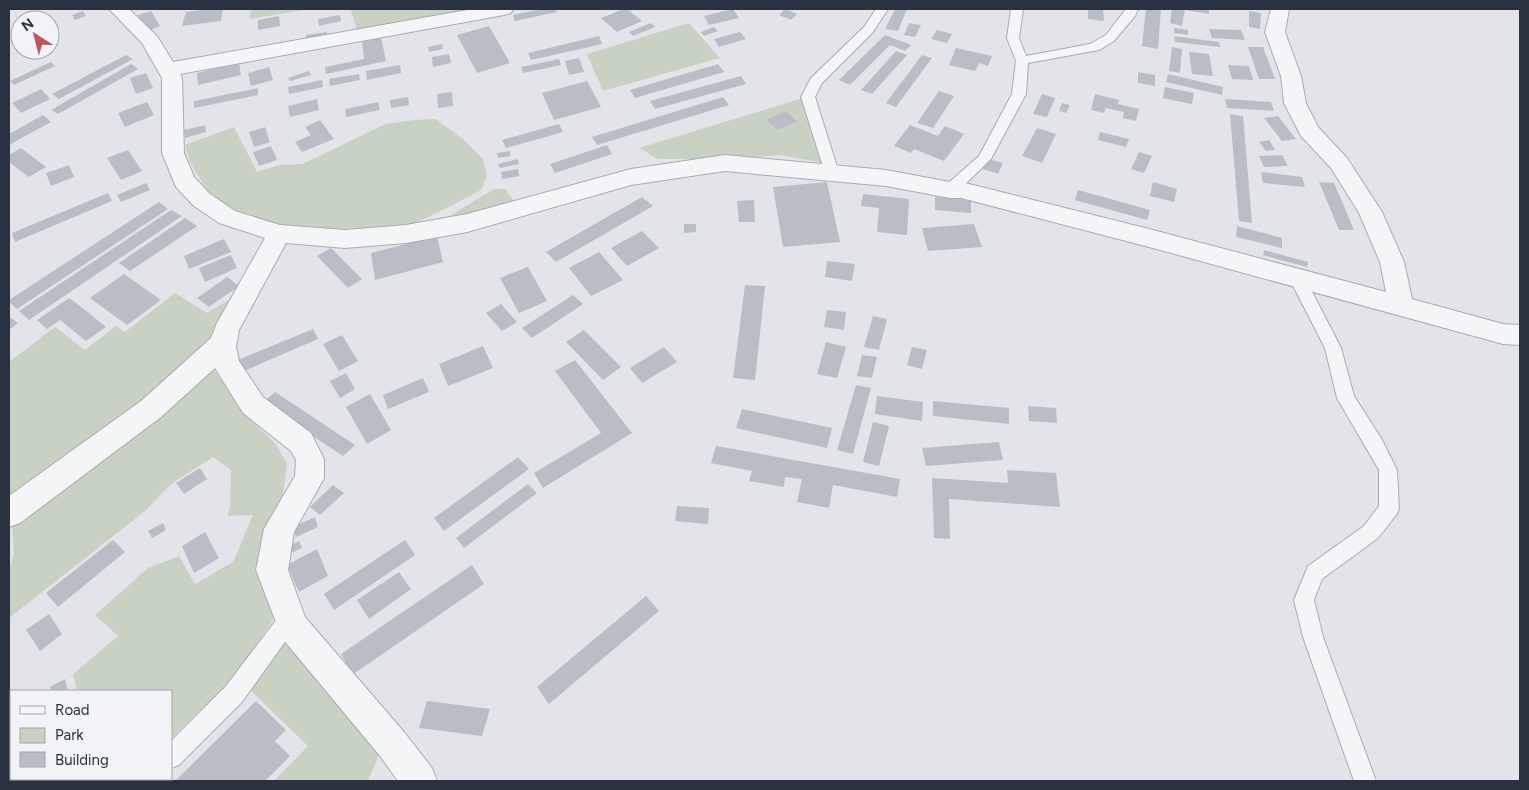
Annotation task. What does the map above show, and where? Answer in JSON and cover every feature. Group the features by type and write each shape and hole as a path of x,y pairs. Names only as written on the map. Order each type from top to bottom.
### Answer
{"street":[{"path":"118,9 150,40 172,78 173,153 184,181 202,200 227,216 280,234 345,240 406,234 467,223 631,177 725,163 886,178 950,190 961,190 1144,236 1503,334 1520,335"},
{"path":"167,70 504,9"},
{"path":"1280,9 1275,32 1291,76 1295,103 1309,131 1339,163 1370,212 1392,262 1401,306"},
{"path":"280,234 226,330 224,343 226,364 253,405 301,442 310,459 309,478 279,529 272,570 293,628 392,744 419,781"},
{"path":"9,513 151,409 224,343"}],"lane":[{"path":"832,173 808,97 816,81 869,29 882,9"},
{"path":"950,190 984,159 1019,94 1022,61 1014,38 1017,9"},
{"path":"1022,61 1043,55 1094,46 1110,38 1131,13 1132,9"},
{"path":"1297,278 1333,348 1346,398 1375,444 1388,470 1388,509 1371,532 1315,573 1304,600 1313,637 1365,781"},
{"path":"172,756 234,694 290,618"}],"green space":[{"path":"251,9 309,9 250,19"},
{"path":"348,9 484,9 483,11 358,33 351,10"},
{"path":"689,23 720,58 603,91 587,54"},
{"path":"803,98 824,163 780,155 729,159 658,159 639,148"},
{"path":"436,119 464,140 483,159 487,176 481,190 409,226 339,229 279,224 230,209 206,189 190,162 185,145 234,127 257,172 279,165 303,164 385,124"},
{"path":"494,189 505,189 517,205 443,220"},
{"path":"175,293 207,313 237,295 211,338 110,429 9,499 9,362 55,327 85,350 116,326 125,332"},
{"path":"209,363 245,414 276,444 287,464 281,508 276,616 230,682 172,737 172,690 77,690 73,674 118,636 95,615 148,568 179,556 195,584 233,562 253,515 227,516 230,508 231,470 213,457 171,484 145,511 9,618 9,571 14,554 12,522"},
{"path":"288,631 380,752 368,781 274,781 308,746 246,686"},
{"path":"9,741 10,780 127,780 9,781"}],"building":[{"path":"223,9 221,21 182,26 186,12"},
{"path":"541,9 556,9 557,12 515,21 513,15"},
{"path":"627,9 642,21 617,32 601,18"},
{"path":"733,9 739,18 709,25 704,16"},
{"path":"785,9 797,14 791,20 779,15"},
{"path":"895,9 907,9 898,31 885,29"},
{"path":"1088,9 1103,9 1104,21 1088,19"},
{"path":"1146,9 1161,9 1158,49 1142,46"},
{"path":"1172,9 1185,9 1182,26 1170,23"},
{"path":"1209,9 1209,14 1185,10"},
{"path":"83,11 86,16 75,20 72,15"},
{"path":"151,11 160,26 148,31 138,15"},
{"path":"1249,11 1261,13 1260,29 1249,27"},
{"path":"340,15 341,21 319,26 318,19"},
{"path":"279,16 280,26 258,30 258,20"},
{"path":"651,23 655,27 633,36 629,32"},
{"path":"909,23 921,25 915,37 904,35"},
{"path":"489,26 510,63 477,73 457,35"},
{"path":"714,27 718,31 704,36 701,32"},
{"path":"1174,28 1188,30 1188,35 1174,33"},
{"path":"1209,29 1241,30 1245,40 1212,38"},
{"path":"937,30 952,34 947,43 931,39"},
{"path":"327,32 327,37 306,41 306,35"},
{"path":"740,32 746,39 719,47 714,39"},
{"path":"885,35 911,45 905,51 890,45 850,85 839,80"},
{"path":"599,36 602,44 531,60 528,53"},
{"path":"1174,36 1219,42 1220,47 1175,42"},
{"path":"381,38 386,61 326,74 325,67 364,59 362,41"},
{"path":"442,44 443,49 429,52 428,47"},
{"path":"1172,47 1182,49 1180,73 1169,71"},
{"path":"1248,47 1263,47 1275,79 1259,79"},
{"path":"956,48 992,56 988,66 979,63 975,71 949,65"},
{"path":"896,51 907,55 872,94 861,90"},
{"path":"1189,52 1209,54 1213,76 1192,74"},
{"path":"449,54 451,63 433,67 432,57"},
{"path":"126,55 133,59 59,99 52,94"},
{"path":"922,55 932,58 896,107 886,103"},
{"path":"579,58 584,72 569,75 565,61"},
{"path":"559,59 561,65 523,73 521,67"},
{"path":"51,62 55,66 14,85 10,81"},
{"path":"239,63 241,75 198,85 197,73"},
{"path":"131,64 138,69 58,114 51,110"},
{"path":"718,64 724,72 635,98 630,90"},
{"path":"400,65 401,73 367,80 366,71"},
{"path":"1228,65 1249,66 1253,80 1232,79"},
{"path":"269,67 273,80 251,86 248,73"},
{"path":"309,71 311,75 290,81 288,78"},
{"path":"1138,72 1155,75 1155,86 1138,83"},
{"path":"146,73 153,88 136,94 130,78"},
{"path":"359,74 360,80 330,86 329,79"},
{"path":"1168,74 1223,87 1222,95 1166,82"},
{"path":"741,76 746,84 655,109 650,101"},
{"path":"322,80 323,87 289,94 288,87"},
{"path":"587,81 601,107 554,120 542,93"},
{"path":"1165,87 1194,93 1192,104 1163,98"},
{"path":"258,88 258,95 194,108 194,101"},
{"path":"41,89 50,99 21,113 12,103"},
{"path":"939,91 954,96 933,128 917,123"},
{"path":"452,92 453,106 438,108 437,94"},
{"path":"1042,94 1055,98 1047,117 1033,114"},
{"path":"1095,94 1119,100 1118,104 1139,109 1136,121 1123,118 1124,112 1106,108 1104,113 1091,110"},
{"path":"408,97 409,105 391,108 390,100"},
{"path":"723,97 729,105 597,145 592,137"},
{"path":"317,99 319,110 290,117 288,106"},
{"path":"1225,99 1271,102 1274,111 1227,108"},
{"path":"147,102 154,115 125,127 118,113"},
{"path":"378,102 380,110 346,117 345,109"},
{"path":"1062,103 1070,105 1066,113 1059,111"},
{"path":"786,111 797,121 777,130 766,120"},
{"path":"1230,114 1243,116 1252,223 1239,221"},
{"path":"43,115 51,122 9,145 9,134"},
{"path":"1278,116 1296,139 1282,141 1264,118"},
{"path":"320,120 334,139 302,152 295,142 311,135 305,127"},
{"path":"559,124 563,132 506,148 502,140"},
{"path":"205,125 206,132 185,138 184,130"},
{"path":"910,125 938,136 945,126 964,134 944,161 914,149 911,153 894,146"},
{"path":"265,127 270,142 254,147 249,132"},
{"path":"1037,128 1056,134 1042,163 1022,156"},
{"path":"1100,132 1129,139 1126,147 1098,140"},
{"path":"1269,140 1275,150 1266,151 1259,142"},
{"path":"607,145 612,154 555,173 550,164"},
{"path":"271,146 277,160 259,166 253,152"},
{"path":"21,148 46,167 29,177 9,162 9,155"},
{"path":"128,150 142,171 121,180 107,158"},
{"path":"510,151 510,156 498,158 497,153"},
{"path":"1139,152 1152,156 1144,173 1131,169"},
{"path":"1282,155 1288,166 1264,167 1259,156"},
{"path":"518,159 519,164 500,168 498,164"},
{"path":"988,159 1003,163 998,174 983,169"},
{"path":"69,165 74,177 51,186 46,173"},
{"path":"518,169 519,176 502,179 501,172"},
{"path":"1261,172 1302,177 1305,187 1263,183"},
{"path":"827,182 840,242 783,247 773,187"},
{"path":"1153,182 1177,189 1174,202 1150,196"},
{"path":"1319,182 1334,183 1354,230 1339,230"},
{"path":"146,183 150,190 121,202 117,195"},
{"path":"1078,190 1150,210 1147,220 1075,200"},
{"path":"108,193 112,201 15,242 12,233"},
{"path":"863,194 909,199 907,235 877,232 879,208 861,206"},
{"path":"642,197 653,206 556,262 546,252"},
{"path":"935,197 971,200 971,213 935,210"},
{"path":"754,200 755,222 739,222 737,201"},
{"path":"159,202 168,209 17,309 9,302 9,300"},
{"path":"171,210 182,216 29,320 19,311"},
{"path":"185,218 197,226 130,271 119,263"},
{"path":"684,224 696,224 696,232 684,233"},
{"path":"974,224 982,247 928,251 922,228"},
{"path":"1237,226 1282,238 1282,248 1236,237"},
{"path":"642,231 659,248 627,266 611,248"},
{"path":"437,236 443,262 375,280 371,253"},
{"path":"224,239 231,252 189,269 184,256"},
{"path":"331,248 362,279 348,288 317,256"},
{"path":"1264,250 1308,262 1307,267 1263,255"},
{"path":"599,252 623,280 591,296 569,268"},
{"path":"231,255 237,268 205,282 199,268"},
{"path":"827,261 855,264 852,281 825,277"},
{"path":"528,267 547,301 519,313 500,278"},
{"path":"124,274 161,300 127,325 90,298"},
{"path":"227,277 239,286 209,307 197,298"},
{"path":"745,285 765,286 755,380 733,378"},
{"path":"573,295 583,304 532,338 522,328"},
{"path":"69,298 106,327 86,341 60,320 47,329 37,320"},
{"path":"501,304 517,322 502,331 486,313"},
{"path":"827,310 846,312 844,330 824,327"},
{"path":"873,316 887,319 879,350 864,347"},
{"path":"9,317 18,323 9,330"},
{"path":"313,329 318,339 239,373 235,361"},
{"path":"584,330 621,367 603,380 566,342"},
{"path":"342,335 358,361 339,371 323,344"},
{"path":"826,342 846,347 837,378 817,374"},
{"path":"483,346 493,368 448,386 439,364"},
{"path":"664,347 677,362 642,383 630,368"},
{"path":"912,347 927,350 922,369 907,365"},
{"path":"862,355 877,357 872,378 857,376"},
{"path":"575,360 632,433 543,488 534,473 601,433 555,371"},
{"path":"346,373 355,389 340,398 330,381"},
{"path":"423,378 429,392 388,409 383,395"},
{"path":"856,385 871,388 853,454 837,450"},
{"path":"275,392 355,445 343,456 263,403"},
{"path":"370,394 391,430 367,444 346,407"},
{"path":"877,396 923,402 922,421 875,414"},
{"path":"933,401 1009,408 1009,424 933,416"},
{"path":"1028,406 1056,408 1057,423 1029,421"},
{"path":"742,409 832,428 827,448 736,428"},
{"path":"873,422 889,426 879,466 863,462"},
{"path":"999,442 1003,460 926,466 922,448"},
{"path":"716,446 900,479 897,497 833,485 829,508 797,502 802,479 785,477 784,487 749,481 752,471 711,463"},
{"path":"518,457 529,469 444,531 434,518"},
{"path":"200,468 207,479 184,494 176,483"},
{"path":"1007,470 1056,473 1060,507 949,499 950,539 934,538 932,478 1008,483"},
{"path":"528,484 537,493 464,548 456,538"},
{"path":"333,485 344,493 320,515 310,507"},
{"path":"677,506 709,508 708,524 675,521"},
{"path":"315,517 318,527 296,537 293,527"},
{"path":"163,523 166,530 152,538 148,531"},
{"path":"205,532 219,558 194,573 182,546"},
{"path":"113,540 125,552 58,607 46,593"},
{"path":"405,540 415,555 334,610 324,594"},
{"path":"299,541 302,548 285,556 283,549"},
{"path":"317,549 328,576 299,592 287,565"},
{"path":"472,565 484,584 352,675 341,654"},
{"path":"399,572 411,589 369,619 357,600"},
{"path":"646,596 659,611 549,704 537,687"},
{"path":"49,614 62,634 40,651 26,630"},
{"path":"65,679 68,690 51,690 50,687"},
{"path":"256,701 286,730 275,741 290,756 265,781 175,781"},
{"path":"427,701 490,709 482,736 419,728"}]}
